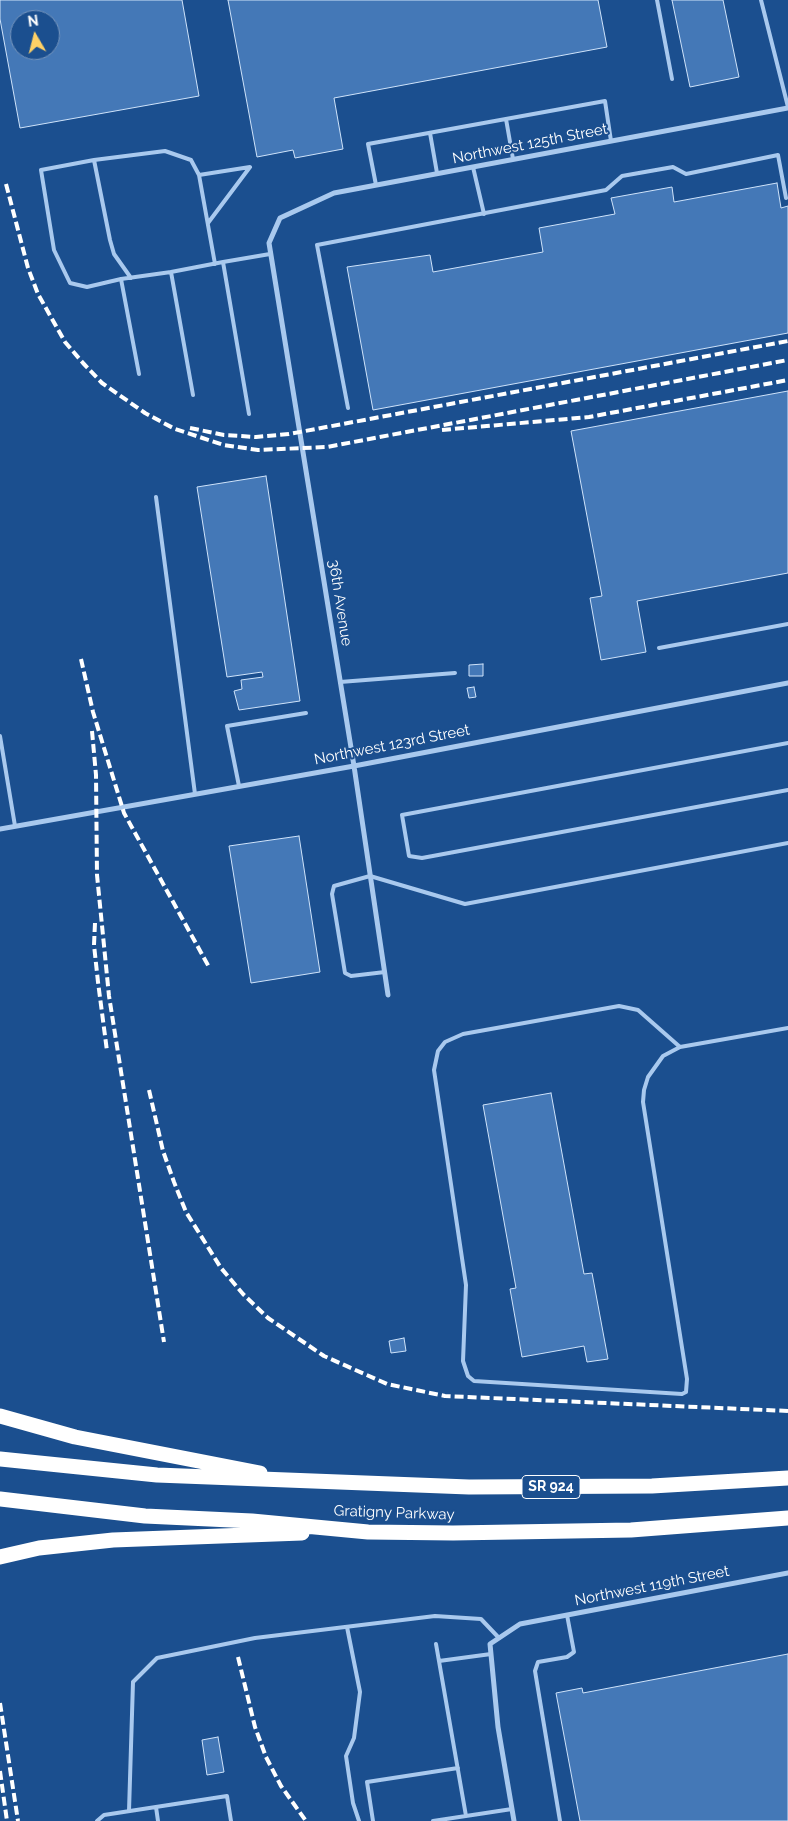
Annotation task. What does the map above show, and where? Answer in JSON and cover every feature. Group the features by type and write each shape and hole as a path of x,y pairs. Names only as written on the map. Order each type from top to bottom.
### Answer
{"highway":[{"path":"0,1416 75,1437 246,1475"},
{"path":"0,1459 148,1474 246,1475"},
{"name":"Gratigny Parkway","path":"246,1475 314,1483 469,1487 633,1486 788,1478"},
{"name":"Gratigny Parkway","path":"0,1499 253,1528 368,1532 454,1534 631,1530 788,1518"},
{"path":"0,1557 39,1548 253,1528"}],"street":[{"name":"Northwest 125th Street","path":"280,218 334,193 788,107"},
{"name":"36th Avenue","path":"280,218 269,244 270,254 354,766 388,995"},
{"name":"Northwest 123rd Street","path":"0,828 354,766 788,683"},
{"name":"Northwest 119th Street","path":"499,1638 520,1624 788,1573"},
{"path":"499,1638 490,1644 498,1727 514,1821"}],"lane":[{"path":"657,0 672,80"},
{"path":"761,0 788,107"},
{"path":"376,185 368,144 605,101 612,141"},
{"path":"506,119 513,159"},
{"path":"430,133 437,174"},
{"path":"215,264 199,175 191,160 165,151 94,160 41,170 54,250 70,283 87,287 131,278 171,272 215,264 223,262 270,254"},
{"path":"348,408 317,245 606,190 622,176 673,167 686,174 778,155 786,198"},
{"path":"94,160 114,254 131,278"},
{"path":"199,175 250,166 208,223"},
{"path":"473,167 484,214"},
{"path":"223,262 249,414"},
{"path":"171,272 193,395"},
{"path":"121,280 139,374"},
{"path":"156,497 195,794"},
{"path":"658,648 788,624"},
{"path":"340,682 455,673"},
{"path":"239,786 228,726 306,713"},
{"path":"0,736 15,826"},
{"path":"788,743 402,815 409,856 422,858 788,790"},
{"path":"385,972 351,976 345,973 332,894 334,886 370,876 465,904 788,843"},
{"path":"680,1048 638,1010 619,1006 463,1034 445,1042 438,1051 434,1070 466,1285 463,1361 464,1369 474,1381 682,1394 686,1392 688,1379 643,1102 648,1077 663,1056 680,1048 788,1028"},
{"path":"560,1821 535,1671 538,1662 568,1657 574,1652 568,1615"},
{"path":"129,1811 132,1682 157,1658 255,1638 435,1616 481,1619 499,1638"},
{"path":"347,1627 360,1692 354,1738 346,1756 353,1803 359,1821"},
{"path":"436,1644 466,1816"},
{"path":"439,1661 491,1654"},
{"path":"373,1821 367,1782 458,1768"},
{"path":"97,1821 104,1815 227,1796 231,1821"},
{"path":"156,1807 158,1821"},
{"path":"433,1821 512,1809"}],"building":[{"path":"0,0 182,0 199,96 20,128 0,19"},
{"path":"228,0 598,0 607,47 334,98 343,149 295,158 293,150 257,157"},
{"path":"672,0 723,0 739,77 690,87"},
{"path":"777,183 781,208 788,206 788,333 373,410 347,267 430,255 433,272 543,252 539,228 615,214 611,198 672,187 674,202"},
{"path":"788,391 788,573 637,601 646,652 601,660 590,598 602,596 571,431"},
{"path":"266,476 300,701 239,710 234,691 242,689 241,680 263,677 262,672 227,677 197,487"},
{"path":"483,664 483,676 469,676 469,665"},
{"path":"474,687 476,697 469,698 467,688"},
{"path":"299,836 320,972 251,983 229,846"},
{"path":"551,1093 584,1274 592,1273 608,1359 587,1362 584,1346 522,1357 510,1289 516,1288 483,1105"},
{"path":"404,1338 406,1351 391,1353 389,1341"},
{"path":"788,1654 788,1821 580,1821 556,1693 582,1688 583,1693"},
{"path":"218,1737 224,1772 207,1775 202,1740"}],"railway":[{"path":"6,184 28,268 38,294 65,342 102,383 145,413 175,429 224,445 258,450 327,447 788,360"},
{"path":"190,428 224,435 256,437 289,434 788,341"},
{"path":"442,430 589,417 788,380"},
{"path":"81,659 93,712 124,813 209,967"},
{"path":"92,731 96,775 97,875 109,996 164,1342"},
{"path":"95,923 94,945 107,1051"},
{"path":"149,1090 163,1151 186,1212 221,1268 243,1294 268,1318 324,1356 387,1384 445,1396 788,1411"},
{"path":"238,1657 255,1727 266,1757 281,1786 306,1821"},
{"path":"0,1703 18,1821"},
{"path":"0,1771 7,1821"}]}
